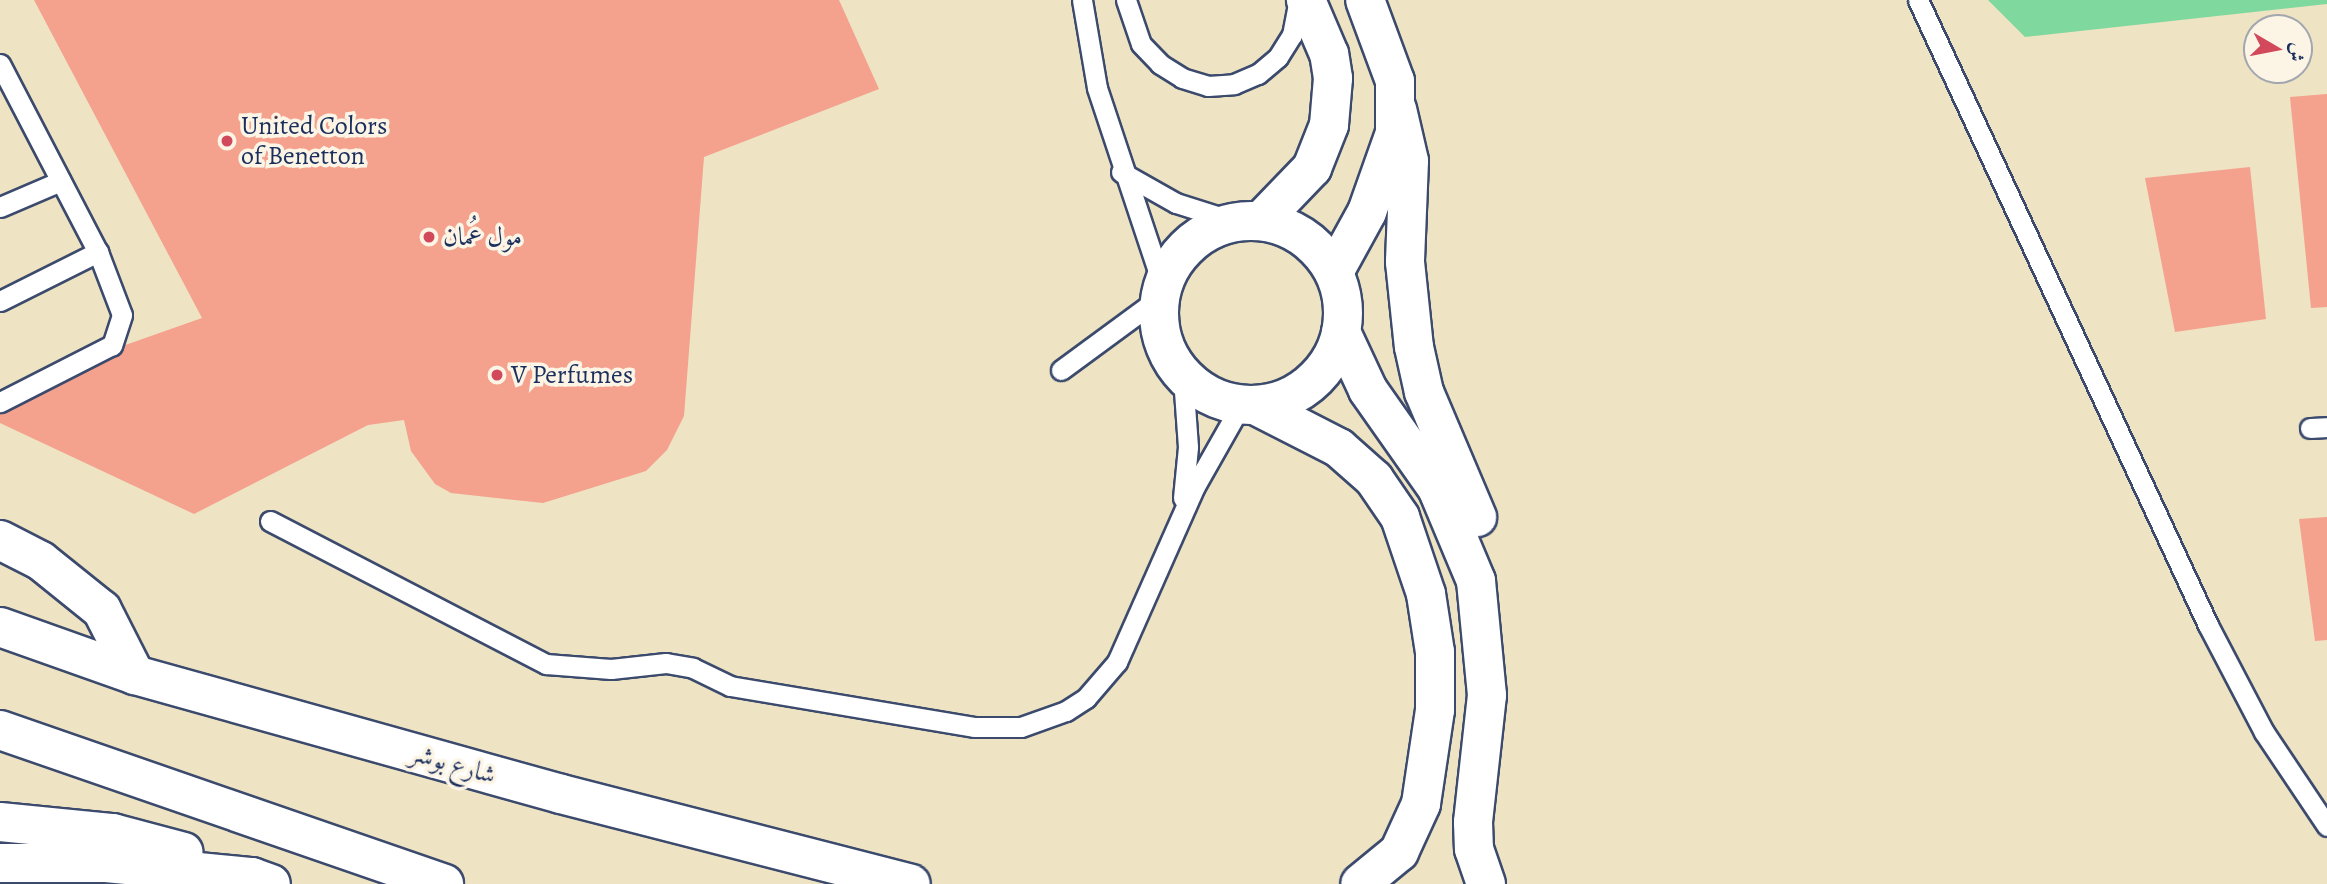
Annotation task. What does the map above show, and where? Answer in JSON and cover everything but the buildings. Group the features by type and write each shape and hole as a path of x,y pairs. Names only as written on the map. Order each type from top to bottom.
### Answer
{"main road":[{"path":"1306,0 1329,54 1333,78 1329,125 1311,168 1249,221 1198,237 1171,267 1161,292 1162,340 1183,377 1200,391 1249,405 1339,448 1374,479 1400,517 1426,594 1435,652 1436,701 1421,804 1399,852 1360,884"},
{"path":"1365,0 1387,54 1397,109 1408,143 1405,262 1414,347 1424,392 1483,538 1490,611 1486,647 1486,729 1473,822 1474,849 1486,884"},
{"path":"1334,272 1367,212 1390,157 1397,109"},
{"path":"1249,221 1304,237 1334,272 1342,301 1341,332 1320,375 1291,396 1249,405"},
{"path":"1341,332 1368,390 1453,518 1476,581 1486,647"},
{"path":"0,540 41,561 102,610 135,675"},
{"name":"شارع بوشر","path":"0,627 135,675 561,794 911,884"},
{"path":"0,730 444,884"},
{"path":"0,822 113,833 195,856 262,881"},
{"path":"0,863 106,863 262,881"}],"lane":[{"path":"1061,370 1161,292 1121,172 1097,88 1082,0"},
{"path":"1126,0 1141,44 1160,64 1182,78 1208,86 1234,84 1258,74 1278,57 1292,35 1299,0"},
{"path":"1918,0 2208,625 2264,732 2327,826"},
{"path":"0,64 6,92 61,181 97,252 122,315 112,345 0,402"},
{"path":"1121,172 1176,203 1249,221"},
{"path":"0,207 61,181"},
{"path":"0,301 97,252"},
{"path":"1180,517 1188,447 1183,377"},
{"path":"270,521 546,664 611,669 666,663 693,668 730,686 998,729 1021,727 1066,711 1103,682 1128,641 1180,517 1249,405"}],"green space":[{"path":"1988,0 2327,0 2327,4 2025,37"}],"place":[{"name":"United Colors of Benetton","path":"227,141"},
{"name":"مول عُمان","path":"429,237"},
{"name":"V Perfumes","path":"497,375"}]}
